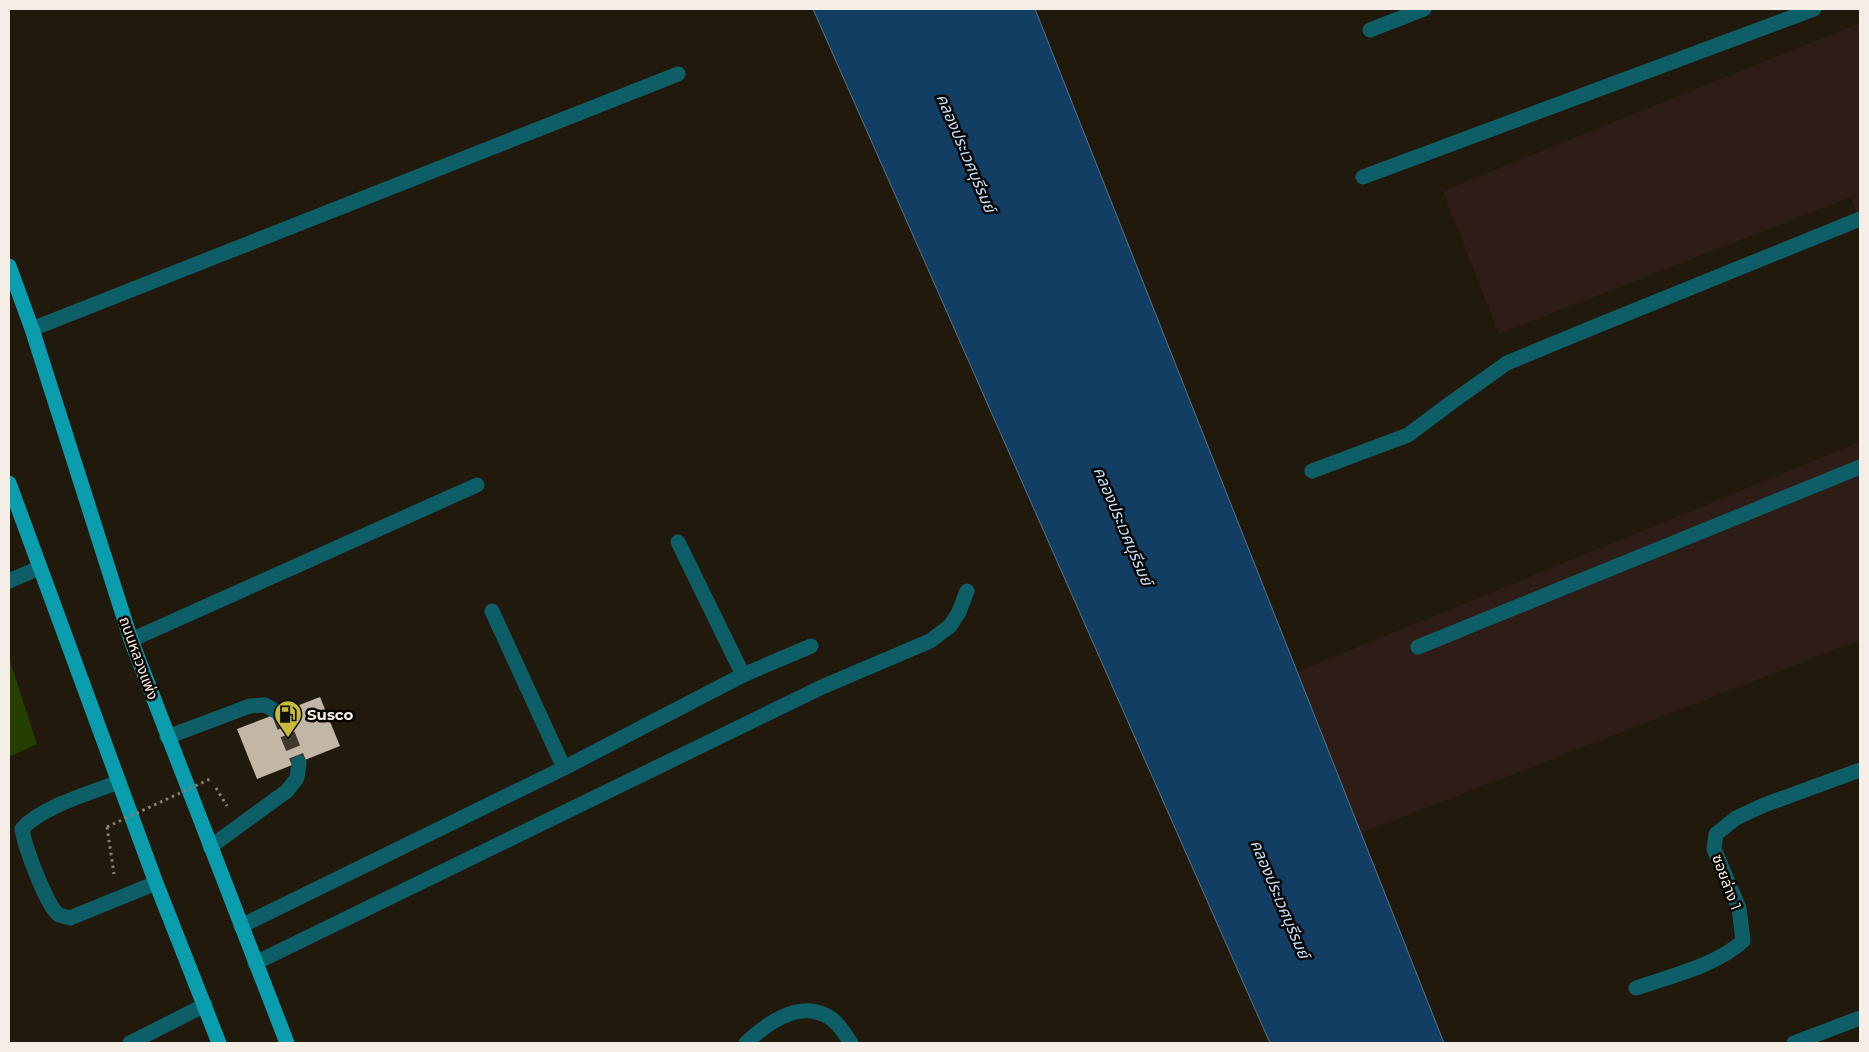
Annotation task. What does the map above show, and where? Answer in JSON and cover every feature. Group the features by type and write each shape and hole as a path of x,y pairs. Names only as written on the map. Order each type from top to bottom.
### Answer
{"main road":[{"name":"ถนนหลวงแพ่ง","path":"9,266 32,329 131,640 287,1043"},
{"path":"10,491 156,883 219,1043"}],"street":[{"path":"1370,30 1424,9"},
{"path":"1363,177 1814,9"},
{"path":"32,329 678,74"},
{"path":"1312,471 1408,435 1508,363 1589,328 1860,219"},
{"path":"1418,647 1860,467"},
{"path":"131,640 477,485"},
{"path":"678,542 743,675"},
{"path":"9,581 39,568"},
{"path":"255,963 822,687 930,641 950,626 959,612 967,592"},
{"path":"492,611 564,768"},
{"path":"241,926 564,768 743,675 811,646"},
{"path":"167,737 250,706 265,705 279,713"},
{"path":"210,847 287,791 297,778 299,763"},
{"name":"ซอยล่าง 1","path":"1636,988 1716,960 1742,941 1739,908 1714,849 1716,834 1736,818 1764,805 1860,770"},
{"path":"118,782 70,800 29,820 22,829 23,841 50,905 58,914 70,918 156,883"},
{"path":"130,1043 205,1004"},
{"path":"746,1043 780,1017 804,1010 825,1014 839,1026 851,1043"},
{"path":"1794,1043 1860,1018"}],"path":[{"path":"114,874 107,827 210,779 228,807"}],"shaded area":[{"path":"1860,23 1860,222 1851,197 1499,334 1443,191"},
{"path":"1860,442 1860,640 1361,833 1297,672"}],"green space":[{"path":"9,658 37,744 9,757"}],"water":[{"name":"คลองประเวศบุรีรมย์","path":"813,9 1035,9 1444,1043 1270,1043"}],"building":[{"name":"Susco","path":"320,697 340,746 257,779 237,729"}],"tunnel":[{"path":"279,713 299,763"}],"place":[{"name":"Susco","path":"288,738"}]}
